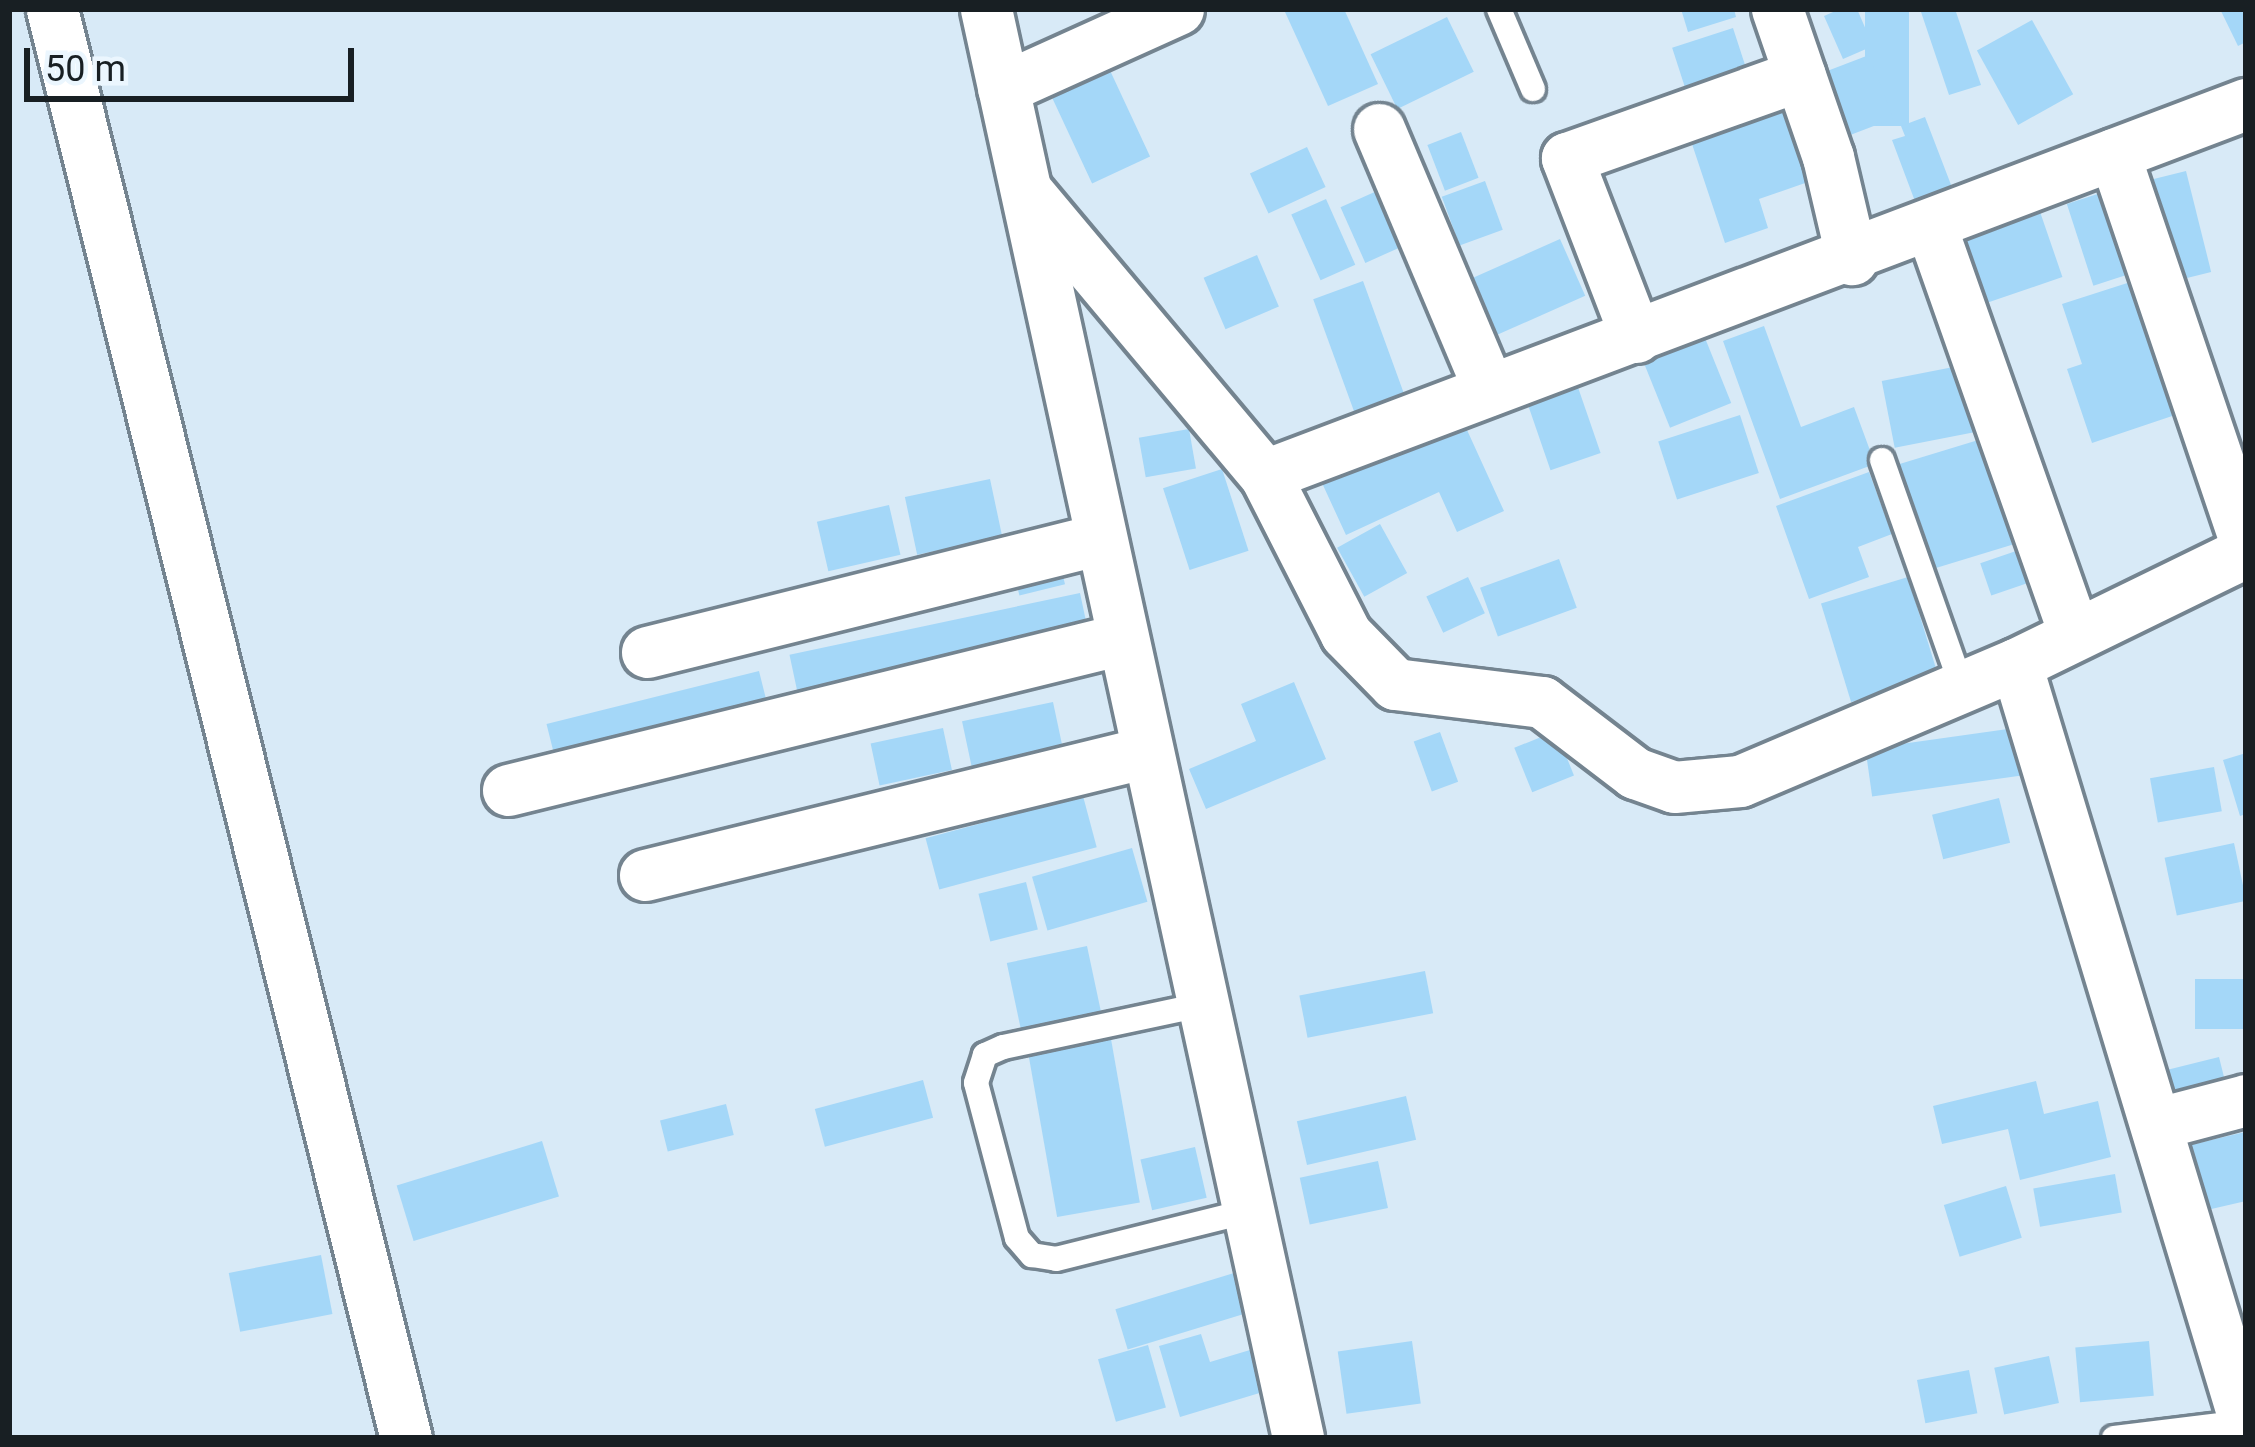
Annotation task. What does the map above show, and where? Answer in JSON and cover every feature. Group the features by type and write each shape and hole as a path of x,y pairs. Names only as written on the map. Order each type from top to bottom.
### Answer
{"street":[{"path":"52,9 406,1438"},
{"path":"986,9 1298,1438"},
{"path":"1003,88 1178,9"},
{"path":"1777,9 1852,259"},
{"path":"1636,337 1567,158 1800,75"},
{"path":"1265,475 1852,259 1930,224 2246,104"},
{"path":"1378,129 1490,389"},
{"path":"1025,190 1265,475 1346,634 1395,684 1542,702 1635,773 1674,787 1740,781 2016,664 2246,549 2114,154"},
{"path":"1930,224 2074,632"},
{"path":"647,652 1100,538"},
{"path":"508,790 1122,639"},
{"path":"2016,664 2099,958 2158,1123 2246,1424"},
{"path":"645,875 1147,752"},
{"path":"2158,1123 2246,1100"}],"lane":[{"path":"1499,9 1533,89"},
{"path":"1882,460 1962,686"},
{"path":"1201,1005 1003,1047 985,1055 976,1083 1017,1238 1032,1255 1057,1258 1249,1210"},
{"path":"2114,1438 2246,1424"}],"building":[{"path":"1344,9 1378,84 1328,106 1285,12"},
{"path":"1681,9 1734,9 1736,17 1688,32"},
{"path":"1857,9 1873,46 1843,59 1824,16"},
{"path":"1865,9 1909,9 1909,126 1865,126"},
{"path":"1920,9 1955,9 1981,85 1949,95"},
{"path":"2220,9 2246,9 2246,42 2238,46"},
{"path":"1447,17 1474,72 1397,109 1371,54"},
{"path":"2032,20 2073,94 2018,125 1977,51"},
{"path":"1733,28 1748,75 1687,94 1672,48"},
{"path":"1869,55 1893,118 1848,136 1823,73"},
{"path":"1107,64 1150,156 1092,183 1049,91"},
{"path":"1776,89 1808,182 1759,199 1768,228 1725,243 1689,135"},
{"path":"1925,117 1953,190 1916,204 1892,140 1905,136 1901,126"},
{"path":"1461,132 1479,178 1445,191 1427,145"},
{"path":"1307,147 1326,187 1268,214 1250,174"},
{"path":"2186,171 2211,272 2159,285 2134,184"},
{"path":"1485,181 1503,230 1460,246 1442,197"},
{"path":"1388,186 1413,242 1365,263 1340,207"},
{"path":"2122,186 2149,268 2093,286 2067,204"},
{"path":"1326,199 1355,265 1321,280 1291,214"},
{"path":"2038,206 2062,277 1982,305 1958,234"},
{"path":"1560,239 1585,296 1494,336 1469,280"},
{"path":"1257,255 1279,307 1225,329 1204,278"},
{"path":"2146,277 2190,410 2092,443 2067,369 2082,364 2062,304"},
{"path":"1363,281 1406,399 1356,418 1313,299"},
{"path":"1764,326 1801,427 1854,407 1875,464 1780,499 1723,341"},
{"path":"1705,338 1731,403 1670,428 1644,363"},
{"path":"1974,363 1987,430 1895,448 1882,381"},
{"path":"1571,367 1601,453 1551,470 1521,384"},
{"path":"1740,415 1759,473 1677,500 1658,442"},
{"path":"1462,419 1504,511 1457,532 1439,492 1346,535 1322,483"},
{"path":"1189,429 1196,468 1146,477 1139,438"},
{"path":"1998,434 2030,539 1921,573 1889,467"},
{"path":"1222,469 1249,551 1190,570 1163,488"},
{"path":"1869,472 1892,534 1858,547 1869,577 1809,599 1776,506"},
{"path":"990,479 1002,537 917,555 905,497"},
{"path":"889,505 900,555 828,571 817,522"},
{"path":"1380,524 1407,573 1364,597 1337,548"},
{"path":"2019,550 2030,582 1991,595 1980,563"},
{"path":"1058,556 1065,584 1019,596 1012,567"},
{"path":"1559,559 1577,608 1498,637 1480,588"},
{"path":"1468,577 1485,613 1443,633 1426,596"},
{"path":"1908,577 1938,675 1851,702 1821,604"},
{"path":"1080,593 1089,635 798,697 789,655"},
{"path":"759,671 768,706 555,759 547,724"},
{"path":"1294,682 1326,759 1206,809 1189,769 1256,741 1241,704"},
{"path":"1053,702 1063,748 972,767 962,721"},
{"path":"943,728 952,770 880,785 871,743"},
{"path":"2015,728 2022,776 1872,797 1865,749"},
{"path":"1556,731 1574,776 1532,792 1514,748"},
{"path":"1440,732 1458,782 1432,791 1414,742"},
{"path":"2246,753 2246,814 2240,816 2223,760"},
{"path":"2214,767 2222,811 2158,823 2150,778"},
{"path":"1083,796 1097,847 939,889 926,838"},
{"path":"1999,798 2010,843 1943,859 1932,815"},
{"path":"2234,843 2246,901 2177,915 2165,858"},
{"path":"1132,848 1147,902 1047,930 1032,877"},
{"path":"1026,882 1038,930 990,941 978,894"},
{"path":"1087,946 1102,1018 1022,1035 1007,963"},
{"path":"1425,971 1433,1013 1308,1038 1299,995"},
{"path":"2195,979 2246,979 2246,1029 2195,1029"},
{"path":"1111,1039 1140,1202 1057,1217 1028,1054"},
{"path":"2219,1057 2227,1090 2171,1104 2163,1071"},
{"path":"923,1080 933,1118 825,1147 815,1109"},
{"path":"2036,1081 2044,1114 2098,1101 2111,1157 2020,1180 2008,1129 1942,1144 1933,1106"},
{"path":"1406,1096 1416,1140 1307,1165 1297,1121"},
{"path":"726,1104 734,1135 668,1152 660,1120"},
{"path":"2245,1132 2246,1201 2207,1210 2190,1145"},
{"path":"542,1141 559,1196 414,1241 397,1185"},
{"path":"1195,1147 1207,1198 1152,1210 1140,1160"},
{"path":"1378,1161 1388,1208 1310,1225 1300,1178"},
{"path":"2115,1174 2122,1212 2040,1227 2033,1188"},
{"path":"2006,1186 2022,1238 1960,1257 1944,1205"},
{"path":"321,1255 332,1314 240,1332 229,1273"},
{"path":"1234,1273 1246,1313 1128,1349 1115,1309"},
{"path":"1201,1334 1210,1362 1260,1347 1273,1389 1180,1417 1159,1346"},
{"path":"1412,1341 1421,1403 1346,1414 1338,1351"},
{"path":"2149,1341 2154,1396 2080,1402 2075,1347"},
{"path":"1148,1345 1166,1407 1116,1422 1098,1359"},
{"path":"2049,1356 2059,1403 2004,1415 1994,1368"},
{"path":"1969,1370 1977,1413 1925,1423 1917,1380"}]}
